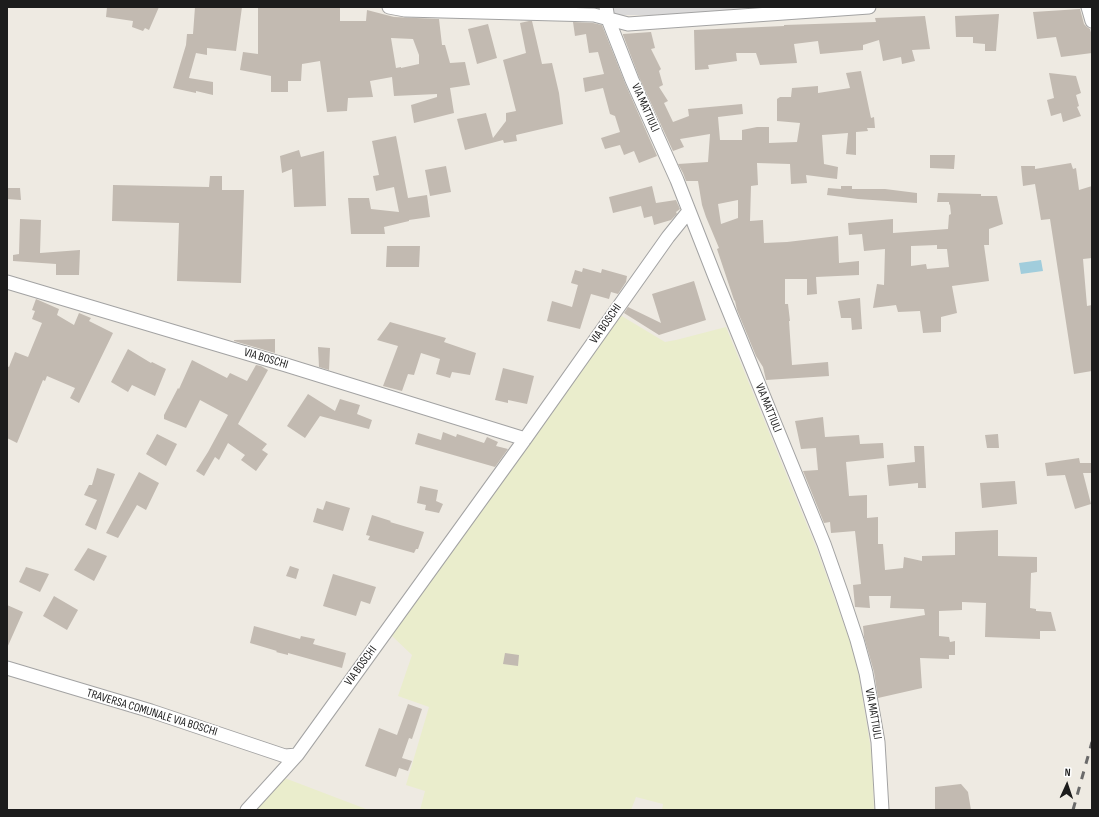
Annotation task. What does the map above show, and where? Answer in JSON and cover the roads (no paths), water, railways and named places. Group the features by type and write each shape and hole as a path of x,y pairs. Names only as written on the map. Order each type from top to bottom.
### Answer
{"street":[{"path":"389,7 405,10 594,15 607,13 628,24 869,7"},
{"path":"1088,7 1092,21"},
{"name":"VIA MATTIULI","path":"607,13 632,80 671,167 824,544 857,640 866,673 878,742 882,810"},
{"name":"VIA BOSCHI","path":"247,810 297,755 525,439 663,243 689,211"},
{"name":"VIA BOSCHI","path":"7,282 525,439"},
{"name":"TRAVERSA COMUNALE VIA BOSCHI","path":"7,668 151,711 285,756 297,755"}],"water":[{"path":"1041,260 1043,271 1021,274 1019,263"}],"railway":[{"path":"1073,810 1092,742"}]}
